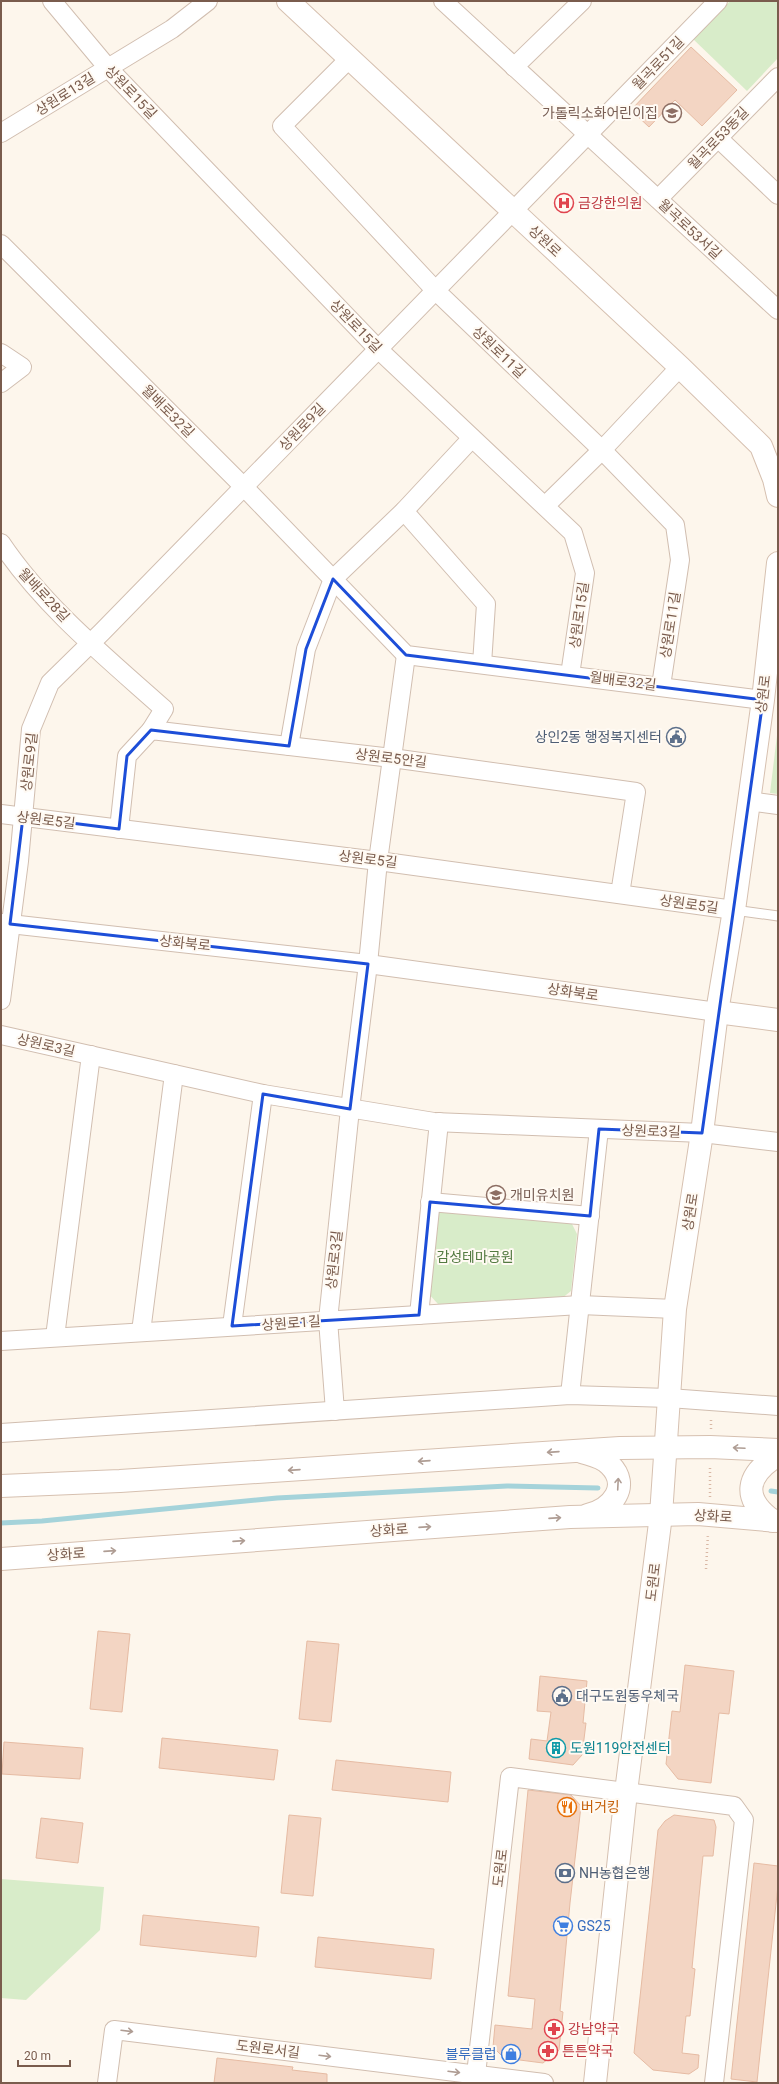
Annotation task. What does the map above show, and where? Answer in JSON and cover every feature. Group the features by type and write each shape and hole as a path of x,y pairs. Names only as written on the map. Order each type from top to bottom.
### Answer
{"street":[{"name":"상원로15길","path":"52,1 108,68 378,349 573,533 585,573 570,675"},
{"name":"상원로13길","path":"1,134 172,29 208,1"},
{"name":"상원로","path":"288,1 680,366 761,446 777,483"},
{"name":"월곡로53서길","path":"443,1 778,310"},
{"name":"월곡로51길","path":"513,211 718,1"},
{"path":"514,66 578,2"},
{"name":"상원로11길","path":"350,58 282,126 436,291 602,450 675,525 680,560 661,686"},
{"name":"월곡로53동길","path":"658,199 719,139 778,77"},
{"path":"719,139 778,195"},
{"name":"상원로9길","path":"1,1000 5,923 19,861 31,729 50,683 244,487 513,211"},
{"name":"월배로32길","path":"1,244 244,487 406,655 763,700"},
{"path":"1,353 22,367 1,383"},
{"path":"545,506 602,450 680,366"},
{"path":"290,746 306,649 333,579 404,511 472,438"},
{"path":"404,511 486,604 482,664"},
{"name":"월배로28길","path":"1,543 19,570 90,643"},
{"name":"상원로","path":"661,1516 664,1447 675,1309 702,1133 717,1012 734,910 763,700 778,563"},
{"path":"90,643 164,709 151,730 127,756 119,829"},
{"path":"350,1109 368,964 378,861 406,655"},
{"name":"상원로5안길","path":"151,730 392,758 636,792 620,894"},
{"path":"748,801 778,805"},
{"name":"상원로5길","path":"1,814 378,861 734,910"},
{"name":"상화북로","path":"5,923 368,964 778,1020"},
{"name":"상원로3길","path":"1,1035 263,1094 439,1122 702,1133 778,1142"},
{"name":"상원로3길","path":"55,1337 91,1055"},
{"path":"141,1332 174,1074"},
{"path":"232,1326 263,1094"},
{"name":"상원로3길","path":"335,1411 328,1320 350,1109"},
{"path":"419,1315 439,1122"},
{"path":"570,1395 599,1129"},
{"path":"430,1202 590,1216"},
{"name":"상원로1길","path":"1,1341 580,1305 675,1309"},
{"path":"1,1433 570,1395 669,1398 778,1406"},
{"path":"1,1486 120,1481 576,1451 664,1447 710,1447 778,1450"},
{"path":"576,1451 599,1457 610,1464 618,1476 620,1484 616,1498 605,1508 584,1517"},
{"path":"776,1521 760,1512 752,1499 752,1491 753,1479 767,1462 778,1455"},
{"name":"상화로","path":"1,1559 584,1517 710,1515 776,1521"},
{"name":"도원로","path":"595,2083 626,1792 661,1516"},
{"name":"도원로","path":"476,2079 510,1777 734,1806 744,1820 714,2083"},
{"name":"도원로서길","path":"107,2083 114,2030 476,2079 544,2083"}],"lane":[{"path":"734,910 778,916"}],"path":[{"path":"706,1569 710,1515 712,1401"}],"highlighted area":[{"path":"333,579 406,655 763,700 702,1133 599,1129 590,1216 430,1202 419,1315 232,1326 263,1094 350,1109 368,964 10,924 23,817 119,829 127,756 151,730 289,746 306,649"}],"green space":[{"path":"730,1 778,1 778,58 747,91 693,39"},
{"path":"778,727 778,794 770,793"},
{"name":"감성테마공원","path":"443,1209 570,1220 577,1234 571,1291 561,1299 438,1304 427,1292 433,1215"},
{"path":"1,1879 104,1887 100,1930 26,2000 1,1998"}],"building":[{"path":"691,47 737,90 702,126 675,100 649,127 631,110"},
{"path":"98,1631 130,1634 122,1712 90,1709"},
{"path":"307,1641 339,1644 331,1722 299,1719"},
{"path":"685,1665 734,1671 729,1714 719,1713 711,1783 678,1779 666,1764 672,1711 680,1712"},
{"path":"540,1676 587,1681 583,1723 586,1723 582,1755 573,1765 529,1759 531,1739 547,1741 551,1712 537,1711"},
{"path":"162,1738 278,1750 274,1780 159,1768"},
{"path":"4,1742 83,1748 80,1779 2,1774"},
{"path":"336,1760 451,1772 448,1802 332,1790"},
{"path":"528,1790 571,1795 581,1806 560,2011 563,2012 559,2050 543,2063 504,2058 493,2047 495,2025 532,2029 535,1999 508,1996"},
{"path":"289,1815 321,1818 313,1896 281,1893"},
{"path":"674,1815 714,1820 716,1827 713,1856 703,1856 692,1968 695,1969 690,2016 686,2016 682,2053 699,2055 698,2068 689,2074 653,2070 634,2053 658,1830 665,1821"},
{"path":"41,1818 83,1823 78,1863 36,1858"},
{"path":"754,1863 778,1866 778,1885 757,2082 731,2079"},
{"path":"143,1915 259,1927 256,1957 140,1945"},
{"path":"318,1937 434,1949 431,1979 315,1967"},
{"path":"217,2058 293,2067 292,2070 327,2074 327,2083 214,2083"}],"waterway":[{"path":"1,1523 42,1521 277,1498 507,1486 598,1488"},
{"path":"771,1491 778,1492"}],"place":[{"name":"가톨릭소화어린이집","path":"672,113"},
{"name":"금강한의원","path":"564,203"},
{"name":"상인2동 행정복지센터","path":"676,737"},
{"name":"개미유치원","path":"496,1195"},
{"name":"대구도원동우체국","path":"562,1696"},
{"name":"도원119안전센터","path":"556,1748"},
{"name":"버거킹","path":"567,1807"},
{"name":"NH농협은행","path":"565,1873"},
{"name":"GS25","path":"563,1926"},
{"name":"강남약국","path":"554,2029"},
{"name":"튼튼약국","path":"548,2051"},
{"name":"블루클럽","path":"511,2054"}]}
